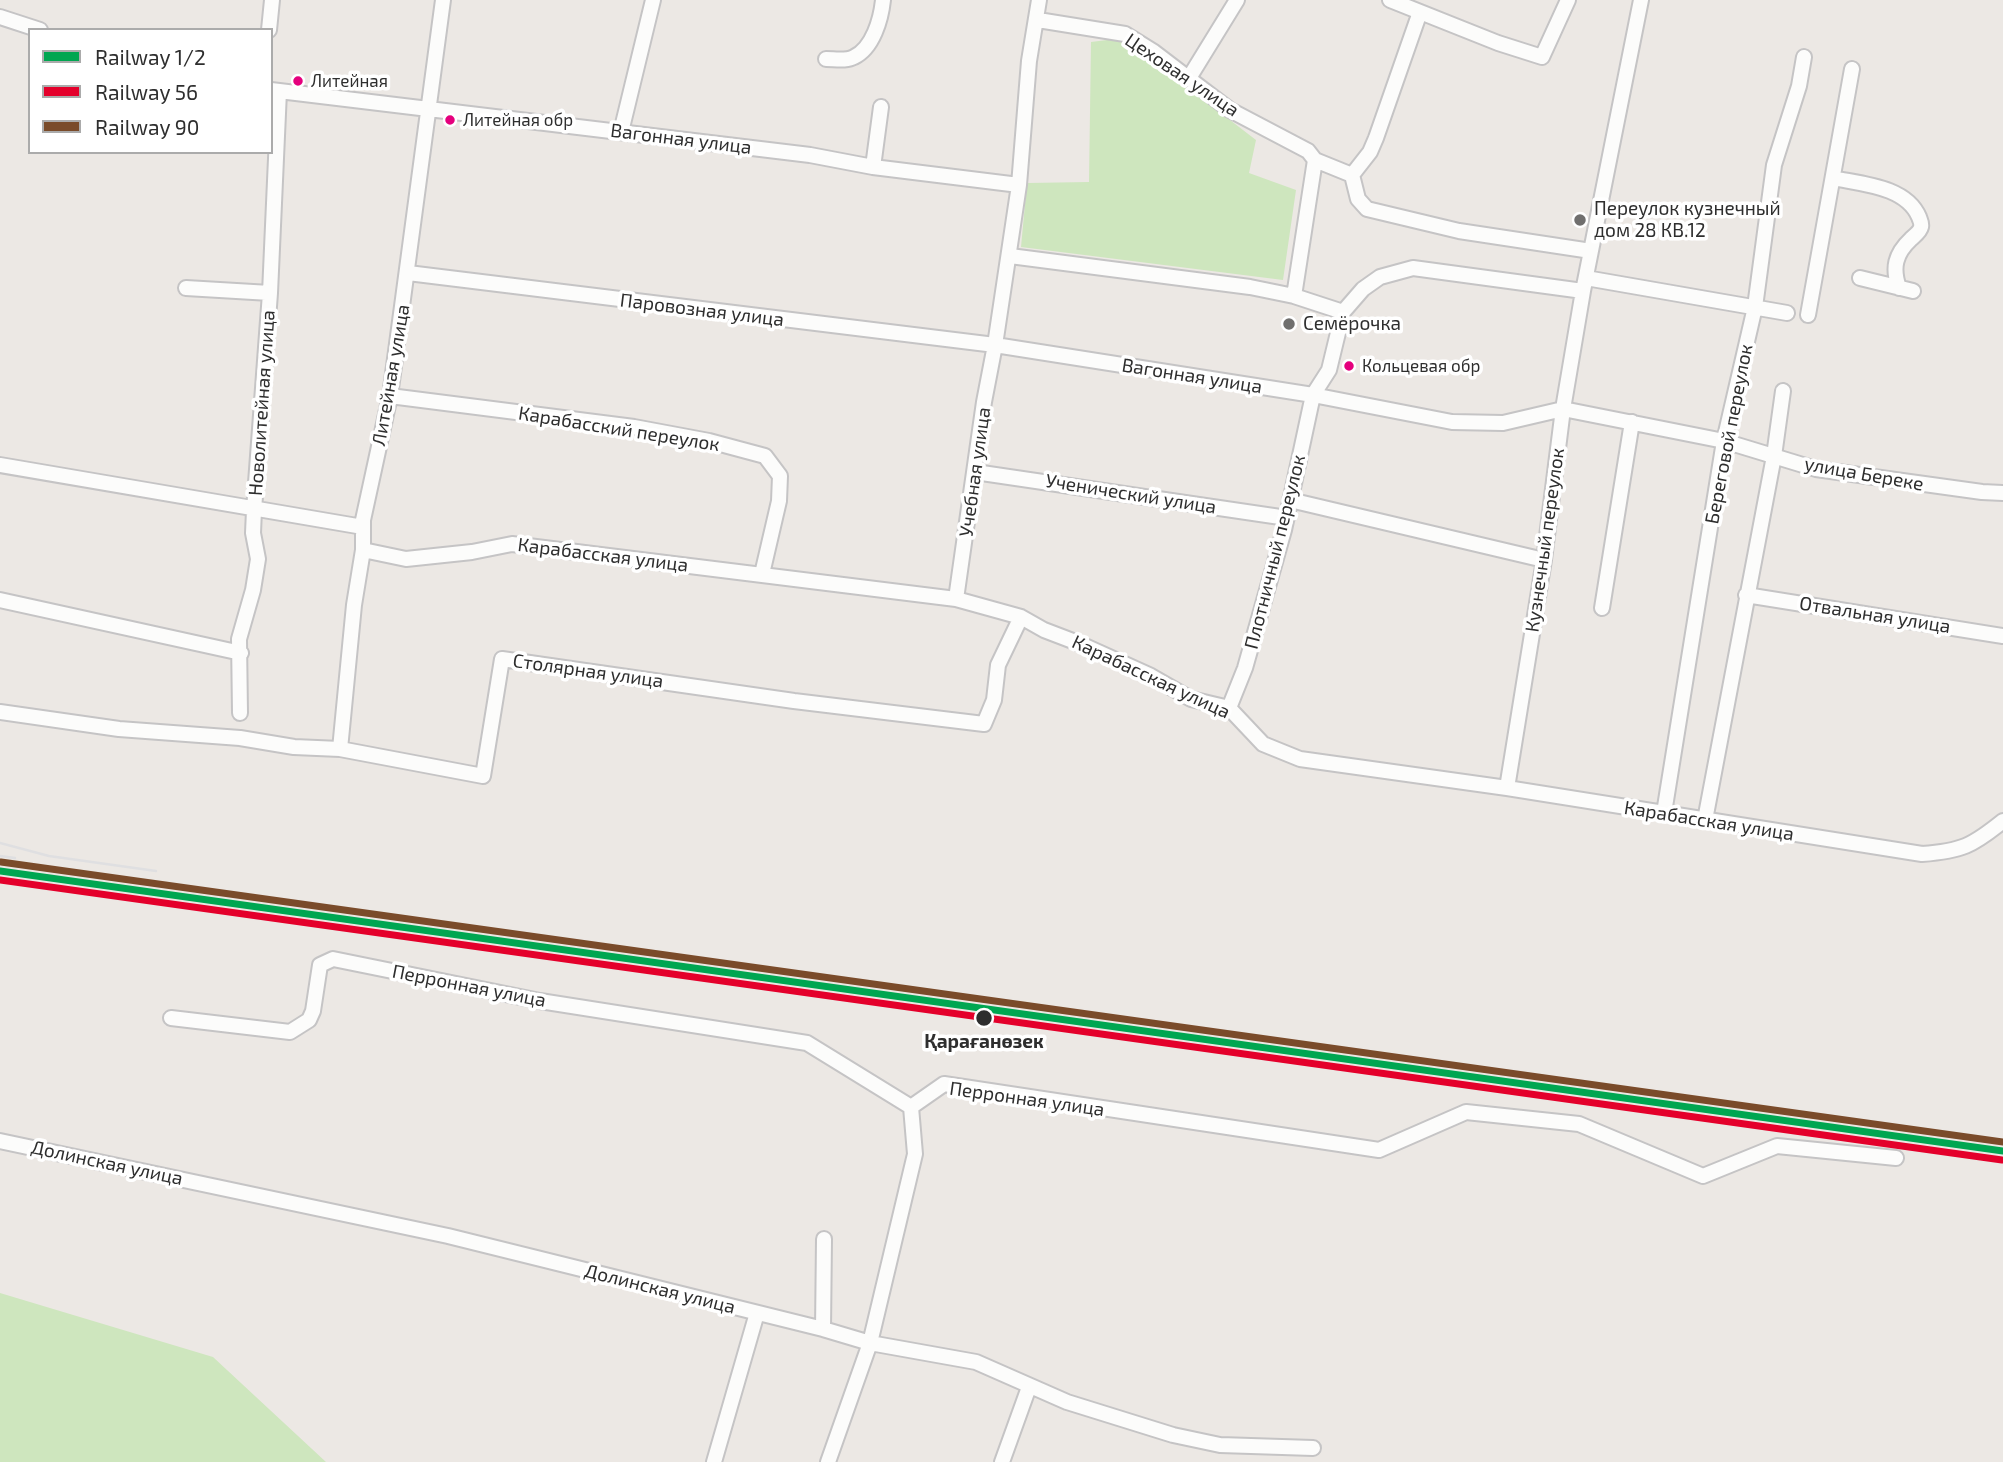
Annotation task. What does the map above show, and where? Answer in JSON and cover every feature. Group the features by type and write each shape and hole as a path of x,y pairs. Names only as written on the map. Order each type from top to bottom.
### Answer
{"street":[{"path":"269,28 272,0"},
{"name":"Литейная улица","path":"340,749 354,605 363,550 363,527 390,397 443,0"},
{"path":"621,132 653,0"},
{"path":"826,59 852,58 864,50 881,18 883,0"},
{"name":"Цеховая улица","path":"1024,0 1039,9 1125,34 1230,110 1308,151 1315,160"},
{"path":"1189,78 1237,0"},
{"path":"1390,0 1498,43 1542,57 1568,0"},
{"name":"Кузнечный переулок","path":"1507,788 1544,560 1563,409 1641,0"},
{"path":"995,345 1010,256 1019,186 1028,70 1039,9"},
{"path":"1352,175 1366,159 1376,138 1420,12"},
{"path":"0,17 34,28"},
{"name":"Береговой переулок","path":"1664,813 1724,441 1755,307 1774,164 1799,86 1804,57"},
{"path":"1808,315 1852,69"},
{"name":"Вагонная улица","path":"275,91 810,155 873,167 1019,186"},
{"name":"Новолитейная улица","path":"240,713 239,639 253,590 258,559 253,533 270,293 275,91"},
{"path":"873,167 881,107"},
{"path":"1294,296 1315,160 1352,175"},
{"path":"1352,175 1358,199 1367,209 1460,231 1591,251"},
{"path":"1833,178 1876,187 1902,197 1917,212 1922,224 1920,230 1901,249 1894,268 1906,289 1860,278"},
{"path":"1010,256 1250,287 1294,296 1343,312 1363,289 1380,277 1413,268 1585,284 1787,313"},
{"name":"Паровозная улица","path":"408,273 995,345"},
{"path":"186,288 270,293"},
{"name":"Плотничный переулок","path":"1229,708 1245,668 1287,519 1313,394 1329,370 1343,312"},
{"name":"Вагонная улица","path":"995,345 1313,394"},
{"name":"Учебная улица","path":"956,599 984,402 995,345"},
{"path":"1705,820 1774,456 1783,391"},
{"path":"1313,394 1452,422 1503,423 1563,409"},
{"name":"Карабасский переулок","path":"390,397 634,428 709,441 765,456 780,476 779,501 762,575"},
{"name":"улица Береке","path":"1563,409 1724,441 1816,469 1982,492 2003,492"},
{"path":"1602,608 1632,422"},
{"path":"0,465 363,527"},
{"name":"Ученический улица","path":"975,472 1287,519"},
{"path":"1290,500 1544,560"},
{"name":"Карабасская улица","path":"363,550 406,559 472,552 512,544 956,599 1021,617 1044,630 1151,676 1191,699 1229,708 1263,744 1300,759 1507,788 1922,854 1953,852 1978,841 2003,821"},
{"name":"Отвальная улица","path":"1746,595 2003,636"},
{"path":"0,600 241,653"},
{"name":"Столярная улица","path":"0,712 119,729 240,738 294,747 340,749 482,776 502,659 781,699 984,724 994,700 998,665 1021,617"},
{"name":"Перронная улица","path":"171,1018 290,1032 309,1020 313,1011 320,965 333,959 528,998 807,1043 911,1107 944,1084 1379,1150 1466,1112 1578,1124 1703,1176 1777,1146 1896,1158"},
{"path":"828,1462 870,1343 915,1154 911,1107"},
{"name":"Долинская улица","path":"0,1141 448,1237 870,1343 976,1362 1068,1402 1173,1435 1220,1445 1313,1448"},
{"path":"822,1329 824,1239"},
{"path":"714,1462 757,1313"},
{"path":"1002,1462 1030,1387"}],"green space":[{"path":"1123,38 1256,140 1249,173 1296,190 1283,280 1021,247 1027,183 1089,182 1091,42"},
{"path":"0,1293 213,1357 326,1462 0,1462"}],"railway":[{"path":"0,843 49,856 156,871"},
{"path":"0,856 15,858"}],"rail line":[{"name":"90","path":"1,862 2003,1142"},
{"name":"1/2","path":"0,871 2003,1151"},
{"name":"56","path":"0,880 2002,1160"}],"place":[{"name":"Литейная","path":"298,81"},
{"name":"Литейная обр","path":"450,120"},
{"name":"Переулок кузнечный дом 28 КВ.12","path":"1580,220"},
{"name":"Семёрочка","path":"1289,324"},
{"name":"Кольцевая обр","path":"1349,366"},
{"name":"Қарағанөзек","path":"984,1018"}]}
